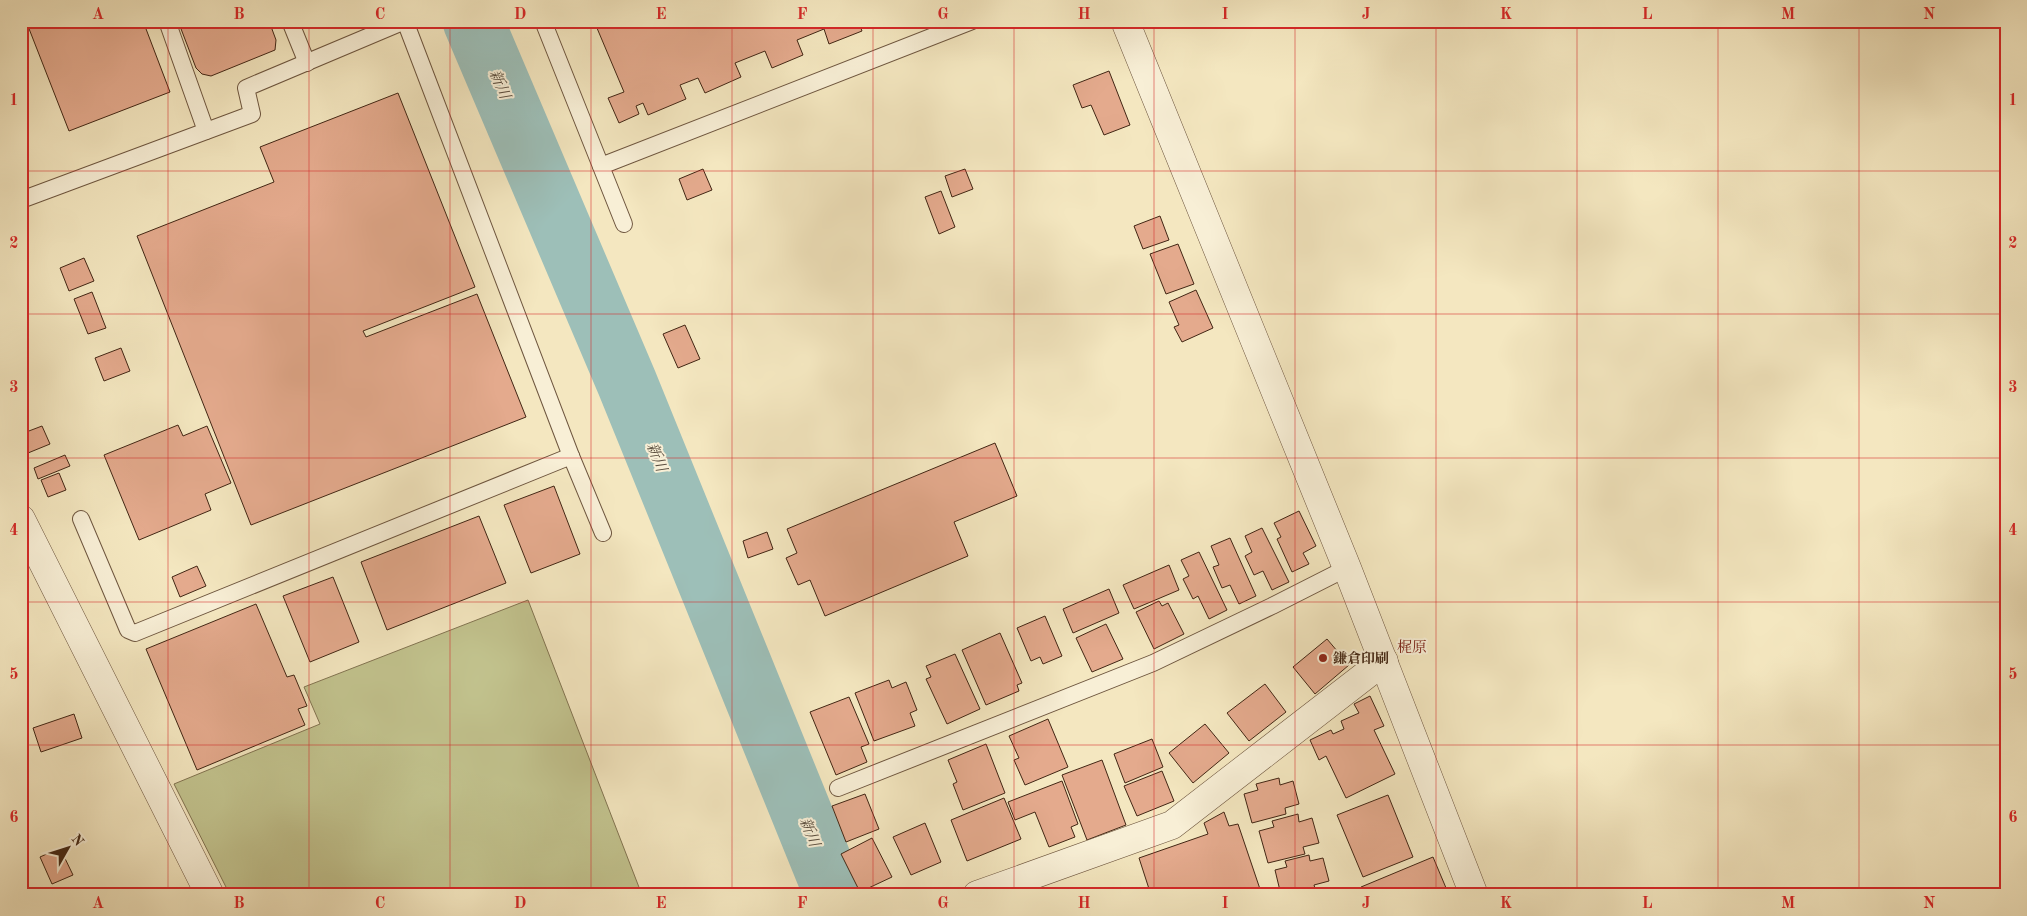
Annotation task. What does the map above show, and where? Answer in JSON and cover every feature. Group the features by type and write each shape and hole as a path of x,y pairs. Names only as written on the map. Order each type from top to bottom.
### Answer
{"street":[{"path":"1125,21 1347,568 1474,895"},
{"path":"21,518 210,895"},
{"path":"977,895 1172,824 1384,661"}],"lane":[{"path":"167,21 206,131"},
{"path":"290,21 307,63"},
{"path":"21,200 252,114 246,88 405,21 571,456 603,533"},
{"path":"543,21 624,224"},
{"path":"601,166 972,21"},
{"path":"81,519 128,630 135,633 571,456"},
{"path":"838,788 1153,663 1347,568"}],"green space":[{"path":"528,600 642,895 230,895 174,784 320,724 304,687"}],"building":[{"path":"26,21 143,21 170,92 69,131"},
{"path":"178,21 269,21 276,40 275,50 211,76 202,74 196,68"},
{"path":"594,21 858,21 862,31 829,44 824,29 797,40 803,55 772,68 765,51 735,63 741,77 705,93 698,78 680,85 686,99 648,115 643,103 636,106 639,114 619,123 608,98 624,92"},
{"path":"1109,71 1130,125 1104,135 1091,105 1082,108 1073,85"},
{"path":"398,93 475,287 363,331 366,337 477,294 526,417 251,525 137,236 274,182 260,147"},
{"path":"703,169 712,190 687,200 679,179"},
{"path":"965,169 973,189 952,197 945,176"},
{"path":"941,191 955,227 939,234 925,197"},
{"path":"1160,216 1169,240 1143,249 1134,226"},
{"path":"1178,244 1194,284 1166,294 1150,254"},
{"path":"84,258 94,281 69,291 60,268"},
{"path":"1196,290 1213,328 1182,342 1174,327 1179,325 1169,302"},
{"path":"92,292 106,328 88,334 74,299"},
{"path":"685,325 700,359 678,368 663,334"},
{"path":"121,348 130,371 104,381 95,358"},
{"path":"178,425 183,436 207,426 231,483 205,494 211,510 139,540 104,455"},
{"path":"42,426 50,444 28,453 21,434"},
{"path":"995,443 1017,496 954,522 968,556 825,616 810,580 798,585 786,558 797,553 787,529"},
{"path":"65,455 70,466 38,479 34,468"},
{"path":"59,473 66,490 48,497 41,480"},
{"path":"554,486 580,554 531,573 504,505"},
{"path":"1299,511 1316,546 1303,553 1309,564 1292,572 1277,539 1281,537 1274,523"},
{"path":"479,516 506,583 387,630 361,562"},
{"path":"1262,528 1289,582 1272,590 1263,571 1254,575 1245,556 1252,552 1245,536"},
{"path":"767,532 773,549 748,558 743,541"},
{"path":"1230,538 1256,596 1239,604 1230,585 1222,588 1213,567 1219,565 1211,546"},
{"path":"1199,552 1227,610 1209,619 1198,596 1193,599 1183,579 1189,576 1181,560"},
{"path":"1169,565 1179,590 1134,609 1123,585"},
{"path":"197,566 206,586 180,597 172,577"},
{"path":"333,577 359,642 310,662 283,596"},
{"path":"1109,589 1119,613 1073,633 1063,609"},
{"path":"1159,601 1162,606 1168,603 1184,634 1154,649 1136,612"},
{"path":"256,604 287,677 294,675 307,706 298,709 305,725 197,770 146,649"},
{"path":"1045,616 1062,656 1043,664 1040,657 1031,661 1017,628"},
{"path":"1106,624 1123,659 1092,672 1076,638"},
{"path":"1000,633 1022,683 1017,685 1019,691 986,705 962,650"},
{"path":"1327,639 1349,665 1315,694 1293,667"},
{"path":"955,654 980,709 947,724 926,679 931,677 926,666"},
{"path":"889,680 892,688 906,682 917,710 910,713 915,726 874,741 855,693"},
{"path":"1265,684 1286,712 1249,741 1227,713"},
{"path":"1370,696 1384,726 1374,730 1395,774 1346,798 1326,756 1319,760 1310,740 1331,730 1333,734 1344,729 1341,721 1359,713 1354,704"},
{"path":"849,697 869,744 861,747 867,762 836,775 810,712"},
{"path":"74,714 82,738 41,752 33,728"},
{"path":"1048,719 1068,767 1025,785 1014,760 1019,758 1009,736"},
{"path":"1205,724 1229,753 1193,783 1169,753"},
{"path":"1152,739 1163,767 1125,783 1114,754"},
{"path":"986,744 1005,793 963,810 953,784 957,782 948,760"},
{"path":"1102,760 1126,825 1087,840 1062,775"},
{"path":"1162,771 1174,801 1137,816 1124,786"},
{"path":"1279,778 1280,785 1293,781 1299,804 1285,808 1286,814 1252,823 1244,794 1258,790 1256,784"},
{"path":"1062,781 1078,824 1071,827 1075,837 1049,847 1035,812 1015,820 1008,802"},
{"path":"865,794 879,829 846,842 832,806"},
{"path":"1388,795 1413,857 1363,877 1337,815"},
{"path":"1004,798 1021,839 967,861 951,820"},
{"path":"1224,812 1229,826 1238,824 1262,895 1151,895 1139,858 1208,834 1204,823"},
{"path":"1298,814 1299,822 1312,818 1319,843 1303,847 1305,854 1268,863 1259,831 1274,827 1272,821"},
{"path":"925,823 941,862 911,875 893,837"},
{"path":"872,838 892,877 860,892 841,854"},
{"path":"60,848 73,875 52,884 40,857"},
{"path":"1309,855 1310,861 1323,858 1329,881 1314,885 1316,892 1306,895 1281,895 1275,870 1287,867 1285,861"},
{"path":"1433,857 1449,895 1365,895 1361,887"}],"waterway":[{"name":"新川","path":"473,21 627,383 835,895"}],"place":[{"name":"鎌倉印刷","path":"1323,658"}],"district":[{"name":"梶原","path":"1412,647"}]}
